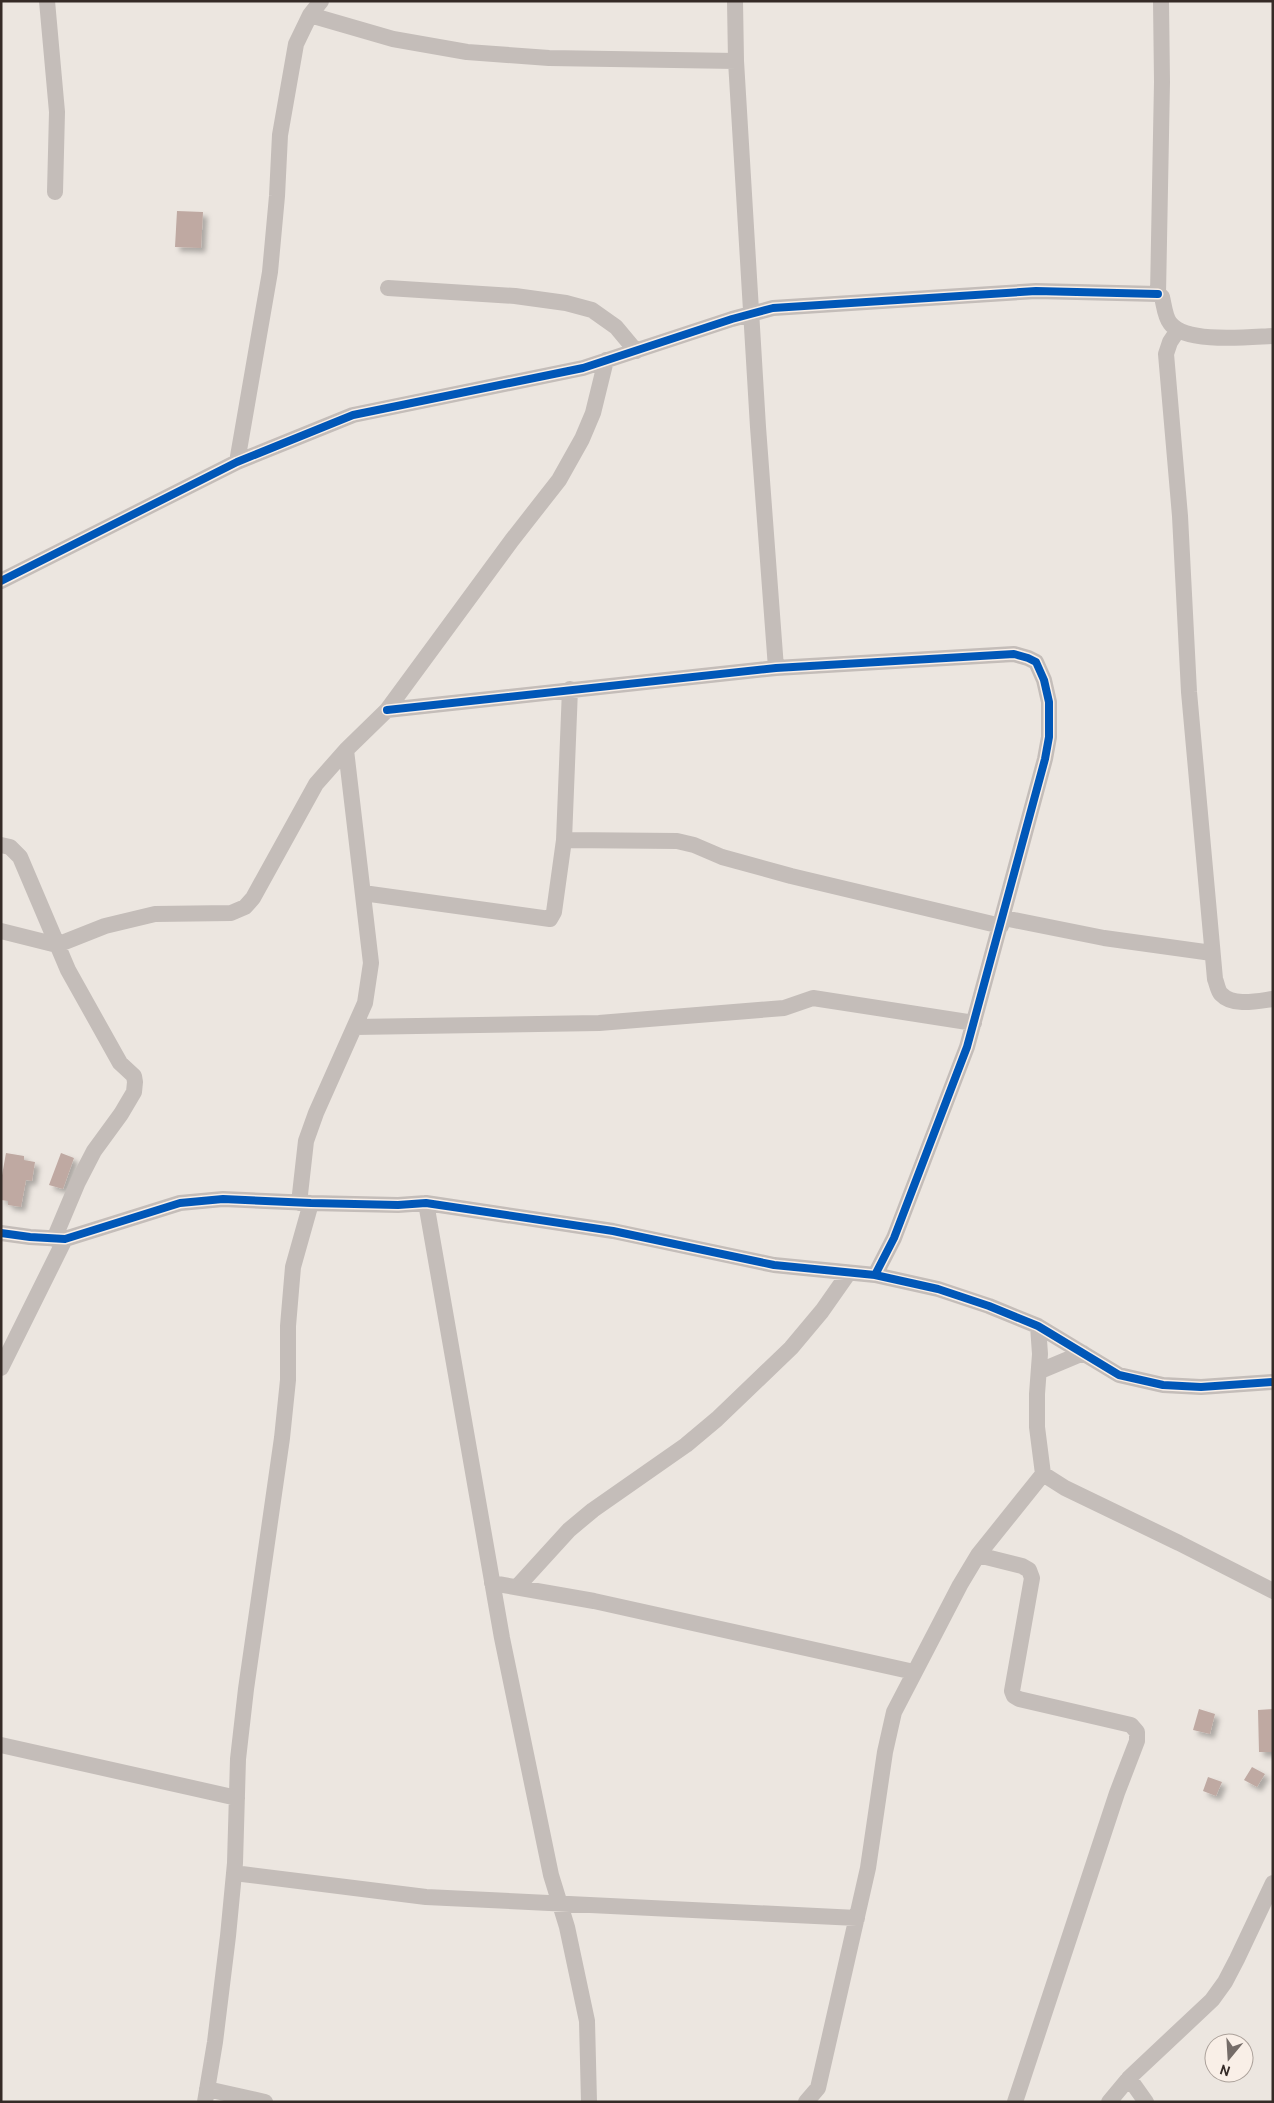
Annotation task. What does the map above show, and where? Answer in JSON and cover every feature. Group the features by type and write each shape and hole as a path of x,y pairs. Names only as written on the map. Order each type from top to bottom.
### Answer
{"street":[{"path":"47,1 57,112 54,192"},
{"path":"237,462 270,272 280,135 296,44 310,15 321,1"},
{"path":"734,1 758,437 776,668"},
{"path":"1158,294 1162,82 1161,1"},
{"path":"310,15 393,39 467,52 549,58 736,60"},
{"path":"388,288 515,296 575,305 592,310 616,327 636,351"},
{"path":"1,582 237,462 354,415 583,368 773,308 1036,290 1158,294 1162,297 1169,323 1189,335 1243,338 1273,336"},
{"path":"1178,330 1170,342 1166,354 1180,516 1189,692 1215,979 1221,994 1231,1001 1251,1002 1273,998"},
{"path":"1,931 57,946 105,926 147,916 231,913 245,907 253,898 316,784 346,750 387,710 512,540 559,480 582,439 593,413 606,360"},
{"path":"387,710 776,668 1014,654 1036,662 1044,680 1049,702 1049,737 1002,922 968,1047 894,1238 875,1275"},
{"path":"363,893 550,919 554,912 564,840 570,690"},
{"path":"265,2102 206,2095 219,2013 234,1873 238,1759 246,1689 282,1438 288,1380 288,1326 293,1267 305,1203 306,1141 316,1113 356,1027 365,1003 371,963 346,750"},
{"path":"564,840 677,841 722,858 792,876 1002,922 1212,953"},
{"path":"1,845 10,848 20,857 68,970 120,1064 134,1076 135,1082 134,1092 121,1114 94,1151 78,1182 60,1239 1,1368"},
{"path":"356,1027 599,1023 784,1008 813,998 974,1023"},
{"path":"1,1232 60,1239 180,1203 223,1199 398,1205 426,1203 613,1231 774,1265 848,1274 875,1275 965,1297 1038,1326 1119,1375 1163,1385 1201,1388 1273,1382"},
{"path":"426,1203 492,1583 551,1875 567,1927 587,2021 589,2102"},
{"path":"517,1587 568,1530 593,1510 686,1445 717,1418 791,1348 822,1311 848,1274"},
{"path":"806,2102 821,2095 856,1918 868,1868 885,1752 894,1712 978,1555 1043,1474 1037,1427 1037,1394 1040,1371 1038,1326"},
{"path":"1040,1371 1083,1353"},
{"path":"1043,1474 1064,1488 1179,1543 1273,1591"},
{"path":"978,1555 1022,1566 1029,1570 1032,1578 1012,1691 1014,1696 1019,1699 1131,1725 1137,1732 1137,1741 1117,1793 1015,2102"},
{"path":"492,1583 594,1601 914,1672"},
{"path":"1,1745 237,1798"},
{"path":"234,1873 426,1897 856,1918"},
{"path":"1109,2102 1129,2078 1212,2000 1225,1982 1273,1884"},
{"path":"1129,2078 1146,2102"}],"building":[{"path":"177,211 203,212 201,248 175,247"},
{"path":"6,1153 24,1156 24,1160 35,1162 32,1181 26,1180 21,1207 8,1205 8,1201 1,1200 1,1181"},
{"path":"61,1153 74,1158 63,1189 49,1185"},
{"path":"1199,1709 1215,1714 1210,1734 1193,1730"},
{"path":"1273,1709 1273,1752 1259,1752 1258,1710"},
{"path":"1252,1767 1265,1774 1257,1787 1244,1780"},
{"path":"1208,1777 1222,1782 1216,1796 1203,1791"}],"cycle path":[{"path":"1,581 237,462 353,415 583,368 732,319 773,308 1036,291 1158,294"},
{"path":"387,710 776,668 1014,654 1036,662 1044,680 1049,702 1049,737 1045,759 967,1047 894,1238 875,1275"},
{"path":"1,1233 65,1239 180,1203 223,1199 398,1205 426,1203 613,1231 774,1265 875,1275 938,1289 989,1306 1038,1326 1119,1375 1163,1385 1201,1387 1273,1382"}]}
